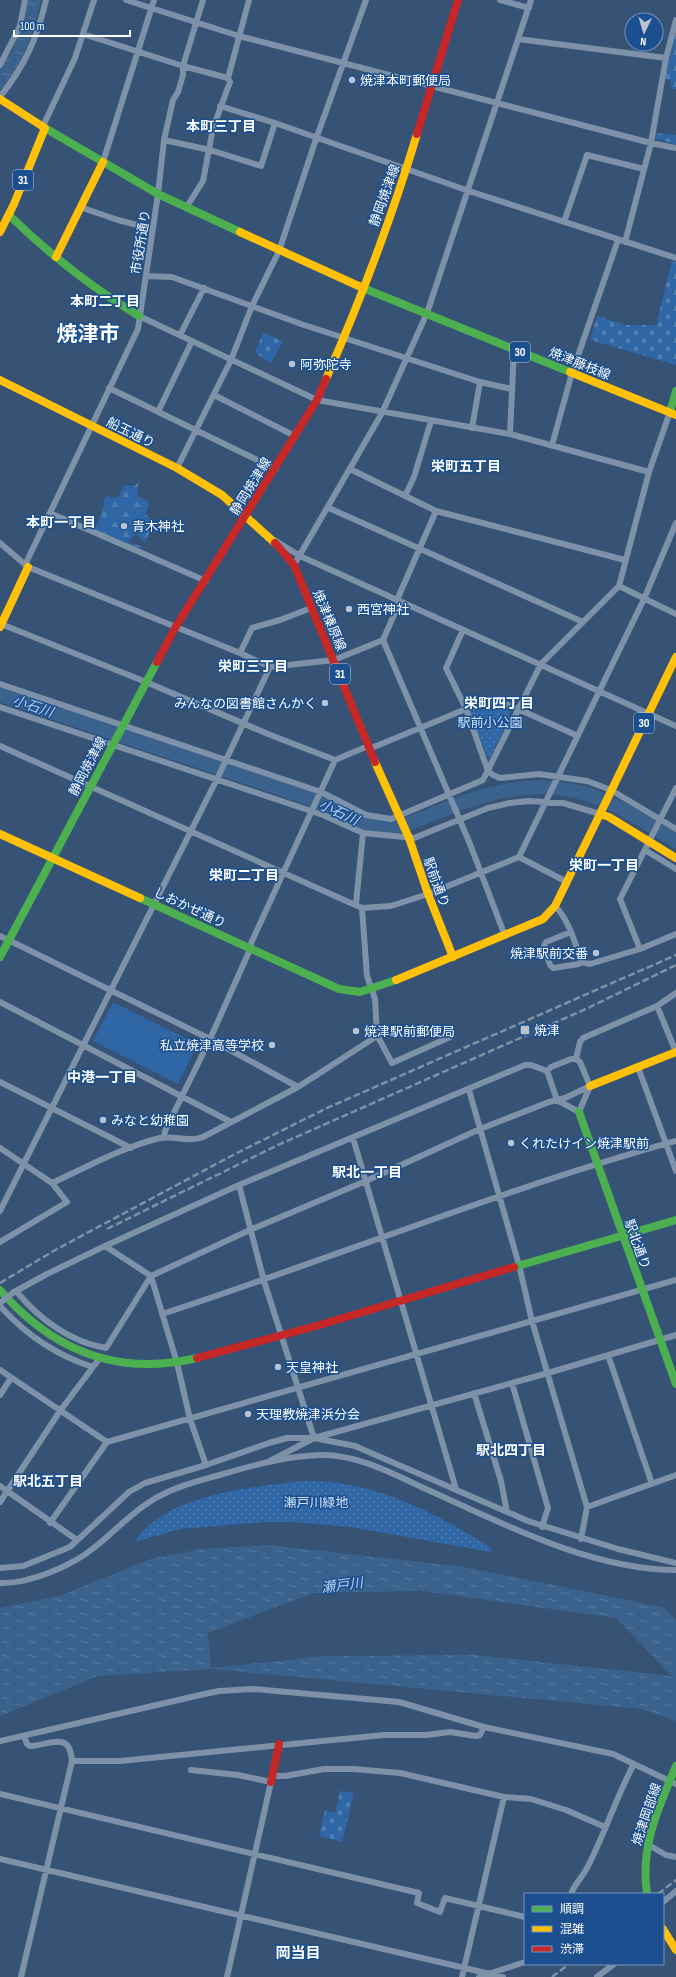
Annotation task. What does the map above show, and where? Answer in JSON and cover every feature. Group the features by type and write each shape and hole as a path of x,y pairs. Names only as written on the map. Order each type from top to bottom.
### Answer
{"main road":[{"name":"静岡焼津線","path":"0,957 175,628 276,469 317,400 344,338 406,170 458,0"},
{"name":"焼津藤枝線","path":"0,98 44,127 103,162 158,194 186,208 363,288 673,414"},
{"name":"31","path":"0,232 9,215 44,127"},
{"path":"56,257 103,162"},
{"path":"9,215 27,234 104,295 140,316"},
{"name":"船玉通り","path":"0,380 177,468 222,495 246,515"},
{"path":"673,414 676,391"},
{"name":"焼津榛原線","path":"246,515 272,539 294,565 369,748 400,817"},
{"path":"1,626 27,566"},
{"name":"30","path":"601,811 676,657"},
{"path":"601,811 609,817 650,839 676,858"},
{"name":"しおかぜ通り","path":"0,834 339,989 355,992 371,990 544,919 555,906 601,811"},
{"name":"駅前通り","path":"400,817 453,957"},
{"path":"590,1086 676,1052"},
{"name":"駅北通り","path":"579,1112 659,1340 676,1384"},
{"path":"0,1290 22,1315 40,1330 77,1351 99,1359 140,1365 177,1363 281,1336 676,1220"},
{"path":"272,1779 279,1744"},
{"name":"焼津岡部線","path":"647,1893 644,1868 647,1844 672,1781 676,1766"},
{"path":"664,1931 676,1950"}],"street":[{"path":"0,64 20,26 25,0"},
{"path":"0,98 17,75 31,50 39,30 46,0"},
{"path":"44,127 75,58 94,0"},
{"path":"126,0 239,36 651,143 676,148"},
{"path":"103,162 154,0"},
{"name":"市役所通り","path":"27,566 50,513 138,329 158,194 164,140 173,100 178,92 183,75 183,66 203,0"},
{"path":"186,208 203,181 213,128 230,82 228,78 249,0"},
{"path":"177,468 231,360 252,306 279,251 316,139 366,0"},
{"path":"500,0 529,8"},
{"path":"294,565 329,508 382,413 427,313 531,0"},
{"path":"625,242 651,143 666,58 676,20"},
{"path":"83,34 183,66 228,78"},
{"path":"518,39 666,58"},
{"path":"220,106 274,123 316,139 468,191 676,258"},
{"path":"164,140 210,150 261,166 274,123"},
{"path":"564,222 587,155 644,169"},
{"path":"80,207 118,220 153,229"},
{"path":"552,445 572,373 618,240"},
{"path":"146,276 172,277 407,359 480,382 512,389"},
{"path":"180,335 204,288"},
{"path":"140,316 317,400 382,413 510,434 649,472"},
{"path":"158,412 192,341"},
{"path":"510,434 514,349"},
{"path":"472,428 480,382"},
{"path":"110,388 276,469"},
{"path":"214,395 295,436"},
{"path":"0,684 320,793 366,815 391,819 449,798 483,780 541,664 620,586 625,560 649,472 673,414"},
{"path":"405,496 414,477 431,421"},
{"path":"350,469 436,511 625,560"},
{"path":"329,508 582,622"},
{"path":"436,511 383,640 457,817 470,844 479,873 505,936"},
{"path":"50,513 206,581"},
{"path":"0,746 359,906 391,906 428,894 519,857 644,599 676,523"},
{"path":"272,539 300,556 676,726"},
{"path":"0,543 27,566 175,628 240,653 270,667 334,660 383,640"},
{"path":"620,586 676,614"},
{"path":"240,653 252,628 280,620 311,608"},
{"path":"1,626 146,682 335,760 466,709 491,702 501,702 578,736"},
{"path":"463,630 446,668 466,709 488,771 500,778 533,774 558,776 587,781 676,829"},
{"path":"0,1211 218,778 270,667"},
{"path":"0,707 218,778 313,811 363,833 408,836 414,838 457,817 510,803 547,798 601,811"},
{"path":"164,1138 165,1131 210,1039 335,760"},
{"path":"640,949 620,899 676,788"},
{"path":"363,833 359,906 367,976 374,999 377,1035 392,1063 450,1037"},
{"path":"645,850 676,869"},
{"path":"519,857 567,882"},
{"path":"555,906 563,914 581,962"},
{"path":"571,932 546,942 544,949 553,968 578,964 581,962 590,964 640,949 676,934"},
{"path":"0,936 210,1039 298,1087"},
{"path":"576,1059 580,1042 583,1038 657,1006 676,993"},
{"path":"0,1002 84,1044 231,1122"},
{"path":"657,1006 676,1052"},
{"path":"52,1183 131,1148 164,1138 196,1140 298,1087 377,1035"},
{"path":"571,1059 576,1059 580,1062 590,1086 579,1112 557,1100 547,1071 551,1067 571,1059"},
{"path":"0,1303 15,1292 47,1274 239,1185 526,1065 531,1065 547,1071"},
{"path":"638,1067 676,1171"},
{"path":"0,1082 131,1148"},
{"path":"15,1292 29,1307 52,1325 81,1341 106,1348 151,1276 252,1229 366,1181 480,1129 584,1091 590,1086"},
{"path":"469,1090 519,1265 532,1321 587,1507 581,1539"},
{"path":"353,1138 456,1489"},
{"path":"162,1314 597,1164 676,1141"},
{"path":"0,1148 52,1183 67,1202 0,1242"},
{"path":"239,1185 252,1229 264,1280 314,1438"},
{"path":"105,1246 151,1276 177,1363 190,1419 206,1465"},
{"path":"50,1523 107,1442 676,1280"},
{"path":"0,1306 14,1321 34,1338 72,1360 93,1367"},
{"path":"269,1461 314,1438 548,1373 676,1335"},
{"path":"608,1355 652,1484"},
{"path":"0,1502 60,1411 99,1359"},
{"path":"0,1370 107,1442"},
{"path":"0,1395 12,1378"},
{"path":"512,1383 548,1508 542,1526"},
{"path":"474,1394 500,1481 507,1512"},
{"path":"0,1568 23,1566 64,1549 77,1540 129,1492 145,1483 206,1465 269,1442 287,1438 314,1438 355,1446 542,1526 581,1539 676,1563"},
{"path":"0,1583 9,1583 53,1571 77,1559 94,1548 129,1516 150,1501 178,1487 269,1461 323,1455 362,1462 513,1528 564,1548 635,1566 660,1570 676,1570"},
{"path":"587,1507 676,1475"},
{"path":"0,1486 50,1523 77,1540"},
{"path":"0,1742 200,1695 219,1691 252,1688 399,1702 484,1727 602,1751 672,1781"},
{"path":"72,1761 120,1760 384,1735 426,1735 450,1732 476,1736 480,1735 484,1727"},
{"path":"21,1977 72,1761 70,1748 67,1744 61,1741 55,1741 30,1746 24,1736"},
{"path":"571,1893 574,1885 586,1870 634,1764"},
{"path":"191,1770 272,1779 324,1769 353,1769 400,1773 504,1797 531,1800 566,1810 605,1827"},
{"path":"227,1977 272,1779"},
{"path":"0,1794 419,1893 417,1903 440,1912 445,1898 524,1917"},
{"path":"462,1977 504,1797"},
{"path":"647,1844 666,1855 676,1857"},
{"path":"0,1859 504,1977"},
{"path":"664,1901 676,1891"},
{"path":"479,1977 524,1962"},
{"path":"597,1977 613,1965"}],"green space":[{"path":"676,31 676,89 671,89 671,80 665,79"},
{"path":"656,133 676,135 676,144 655,139"},
{"path":"672,261 676,262 676,365 590,340 597,316 626,325 656,325"},
{"path":"263,333 283,341 271,363 255,353"},
{"path":"142,477 138,485 137,496 149,502 146,514 148,517 155,520 145,542 136,534 128,542 143,547 139,548 95,530 104,505 103,501 107,496 114,498 118,497 124,485 135,486"},
{"name":"駅前小公園","path":"497,706 509,708 510,716 489,760 469,712"},
{"path":"115,1003 195,1043 196,1048 178,1084 93,1041 112,1004"},
{"name":"瀬戸川緑地","path":"303,1481 328,1482 353,1486 402,1500 448,1522 491,1548 491,1552 351,1527 293,1522 265,1522 180,1529 138,1541 136,1540 150,1525 168,1512 189,1503 236,1490"},
{"path":"340,1791 354,1793 342,1842 319,1836 325,1810 335,1813"}],"water":[{"path":"28,0 41,0 26,48 15,70 0,91 0,68 13,50 25,18"},
{"name":"瀬戸川","path":"269,1545 465,1567 665,1608 676,1620 676,1721 642,1709 211,1669 98,1676 0,1716 0,1608 59,1596 153,1558 202,1549","holes":["421,1591 616,1618 672,1676 476,1655 327,1656 211,1668 208,1633 313,1593"]}],"waterway":[{"name":"小石川","path":"0,695 305,797 352,818 376,826 402,826 494,793 540,787 564,789 601,799 676,841"}],"railway":[{"path":"0,1283 57,1249 233,1155 327,1108 676,955"},
{"path":"107,1229 278,1145 588,1008 676,965"},
{"path":"659,1893 676,1880"},
{"path":"552,1977 568,1965"}],"traffic: fast":[{"path":"45,128 158,194 240,232"},
{"path":"9,215 55,257 103,293 139,316"},
{"path":"363,288 570,372"},
{"path":"670,412 676,391"},
{"path":"0,957 157,662"},
{"path":"140,898 339,989 360,992 396,980"},
{"path":"579,1112 676,1384"},
{"path":"514,1267 676,1220"},
{"path":"0,1290 20,1311 42,1329 65,1343 88,1354 113,1361 140,1364 168,1363 197,1358"},
{"path":"647,1893 645,1876 648,1844 657,1813 676,1766"}],"traffic: slow":[{"path":"0,99 45,128 14,204 0,232"},
{"path":"326,379 375,258 417,134"},
{"path":"56,257 103,162"},
{"path":"240,232 363,288"},
{"path":"570,372 676,415"},
{"path":"0,380 177,468 222,495 275,543"},
{"path":"0,627 28,567"},
{"path":"676,657 600,814 609,817 676,858"},
{"path":"375,762 409,838 428,894 453,957"},
{"path":"396,980 543,919 555,906 600,814"},
{"path":"0,834 140,898"},
{"path":"590,1086 676,1052"},
{"path":"664,1931 676,1950"}],"traffic: jam":[{"path":"417,134 458,0"},
{"path":"157,662 175,628 317,400 326,379"},
{"path":"275,543 294,565 375,762"},
{"path":"197,1358 316,1326 514,1267"},
{"path":"271,1782 279,1744"}],"place":[{"name":"焼津本町郵便局","path":"352,80"},
{"name":"阿弥陀寺","path":"292,364"},
{"name":"青木神社","path":"124,526"},
{"name":"西宮神社","path":"349,609"},
{"name":"みんなの図書館さんかく","path":"325,703"},
{"name":"焼津駅前交番","path":"596,953"},
{"name":"焼津","path":"525,1030"},
{"name":"焼津駅前郵便局","path":"356,1031"},
{"name":"私立焼津高等学校","path":"272,1045"},
{"name":"みなと幼稚園","path":"103,1120"},
{"name":"くれたけイン焼津駅前","path":"511,1143"},
{"name":"天皇神社","path":"278,1367"},
{"name":"天理教焼津浜分会","path":"248,1414"}],"district":[{"name":"本町三丁目","path":"221,126"},
{"name":"本町二丁目","path":"105,301"},
{"name":"焼津市","path":"88,334"},
{"name":"栄町五丁目","path":"466,466"},
{"name":"本町一丁目","path":"61,522"},
{"name":"栄町三丁目","path":"253,666"},
{"name":"栄町四丁目","path":"499,703"},
{"name":"栄町一丁目","path":"604,865"},
{"name":"栄町二丁目","path":"244,875"},
{"name":"中港一丁目","path":"102,1077"},
{"name":"駅北一丁目","path":"367,1172"},
{"name":"駅北四丁目","path":"511,1450"},
{"name":"駅北五丁目","path":"48,1481"},
{"name":"岡当目","path":"298,1953"}]}
